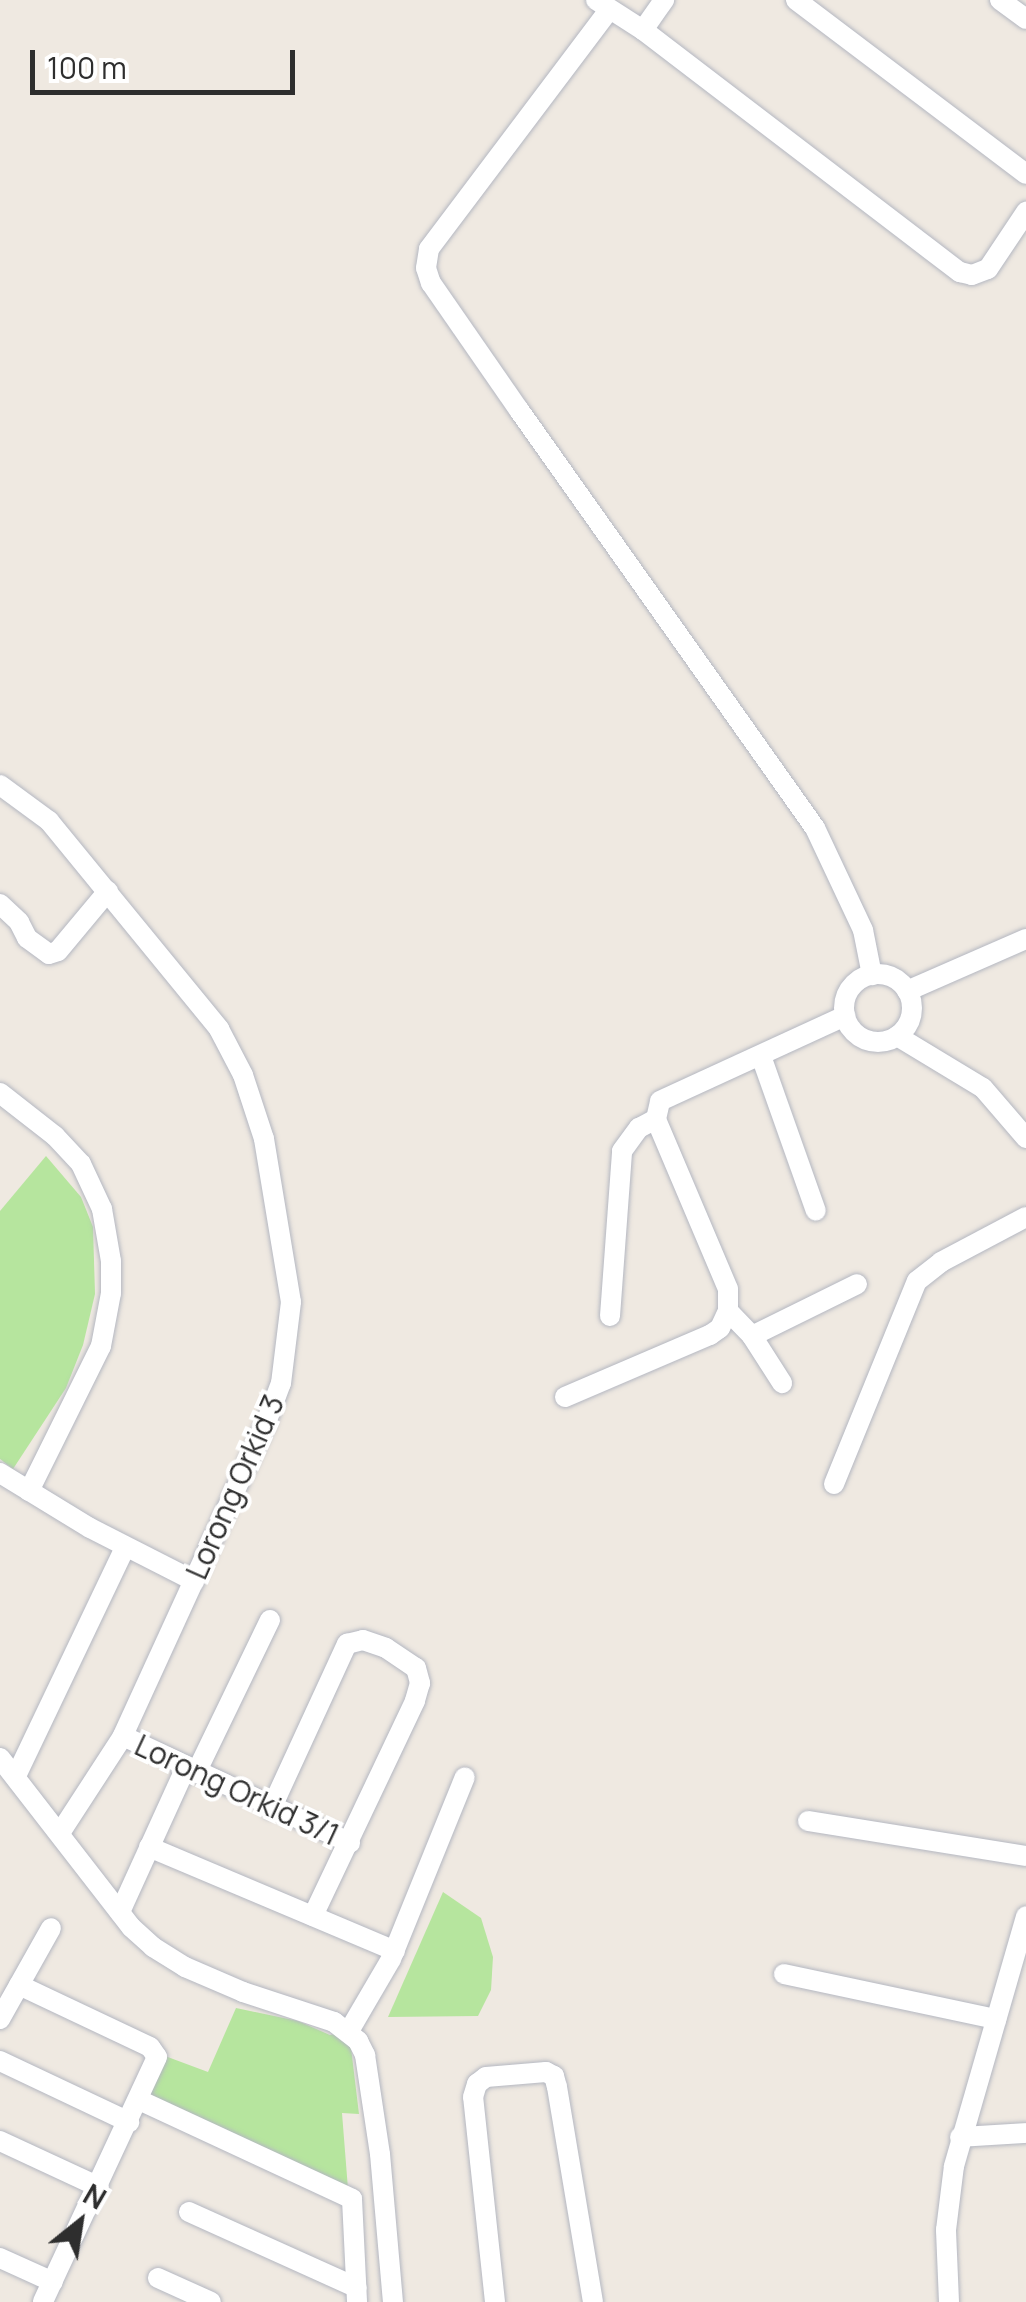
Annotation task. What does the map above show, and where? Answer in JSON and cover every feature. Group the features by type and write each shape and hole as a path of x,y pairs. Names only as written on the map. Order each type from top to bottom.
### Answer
{"street":[{"path":"643,30 664,0"},
{"path":"796,0 1026,174"},
{"path":"1000,0 1026,19"},
{"path":"872,974 863,930 814,828 431,283 426,268 429,249 602,5 643,30 960,272 972,275 988,270 1026,212"},
{"name":"Lorong Orkid 3","path":"0,785 49,821 206,1009 238,1064 264,1139 291,1302 290,1331 274,1404 123,1736 60,1834"},
{"path":"0,904 19,922 27,938 49,954 58,951 108,891"},
{"path":"907,991 1026,939"},
{"path":"872,974 892,978 907,991 911,1016 897,1036 887,1041 866,1040 856,1034 844,1016 852,985 872,974"},
{"path":"565,1397 710,1335 728,1311 728,1289 656,1119 656,1109 667,1096 844,1016"},
{"path":"897,1036 983,1088 1026,1138"},
{"path":"761,1056 816,1211"},
{"path":"0,1092 55,1136 82,1164 102,1209 111,1260 101,1346 30,1491"},
{"path":"610,1316 622,1152 638,1128 656,1119"},
{"path":"834,1484 917,1281 941,1262 1026,1218"},
{"path":"752,1336 856,1284"},
{"path":"728,1311 752,1336 782,1383"},
{"path":"0,1473 124,1547 194,1581"},
{"path":"16,1776 124,1547"},
{"path":"120,1912 149,1847 270,1620"},
{"path":"272,1809 347,1644 363,1640 386,1648 416,1668 420,1684 350,1843 313,1916"},
{"name":"Lorong Orkid 3/1","path":"123,1736 350,1843"},
{"path":"0,1758 140,1936 186,1967 349,2031 365,2055 380,2154 394,2302"},
{"path":"349,2031 395,1951 465,1777"},
{"path":"808,1821 1026,1856"},
{"path":"149,1847 395,1951"},
{"path":"949,2302 946,2230 960,2137 1026,1916"},
{"path":"0,2019 51,1928"},
{"path":"784,1974 996,2019"},
{"path":"19,1985 150,2046 158,2058 43,2302"},
{"path":"0,2061 129,2122"},
{"path":"494,2302 474,2097 477,2084 486,2077 546,2072 554,2076 557,2087 592,2302"},
{"path":"139,2100 352,2199 357,2295 189,2212"},
{"path":"960,2137 1026,2132"},
{"path":"0,2141 99,2186"},
{"path":"0,2258 53,2282"},
{"path":"158,2278 211,2302"}],"green space":[{"path":"46,1156 81,1197 93,1227 95,1294 83,1345 66,1388 13,1469 0,1459 0,1211"},
{"path":"443,1892 481,1918 493,1957 491,1990 478,2016 388,2017"},
{"path":"236,2008 298,2021 330,2035 349,2031 359,2114 342,2113 348,2189 146,2100 165,2056 208,2072"}]}
